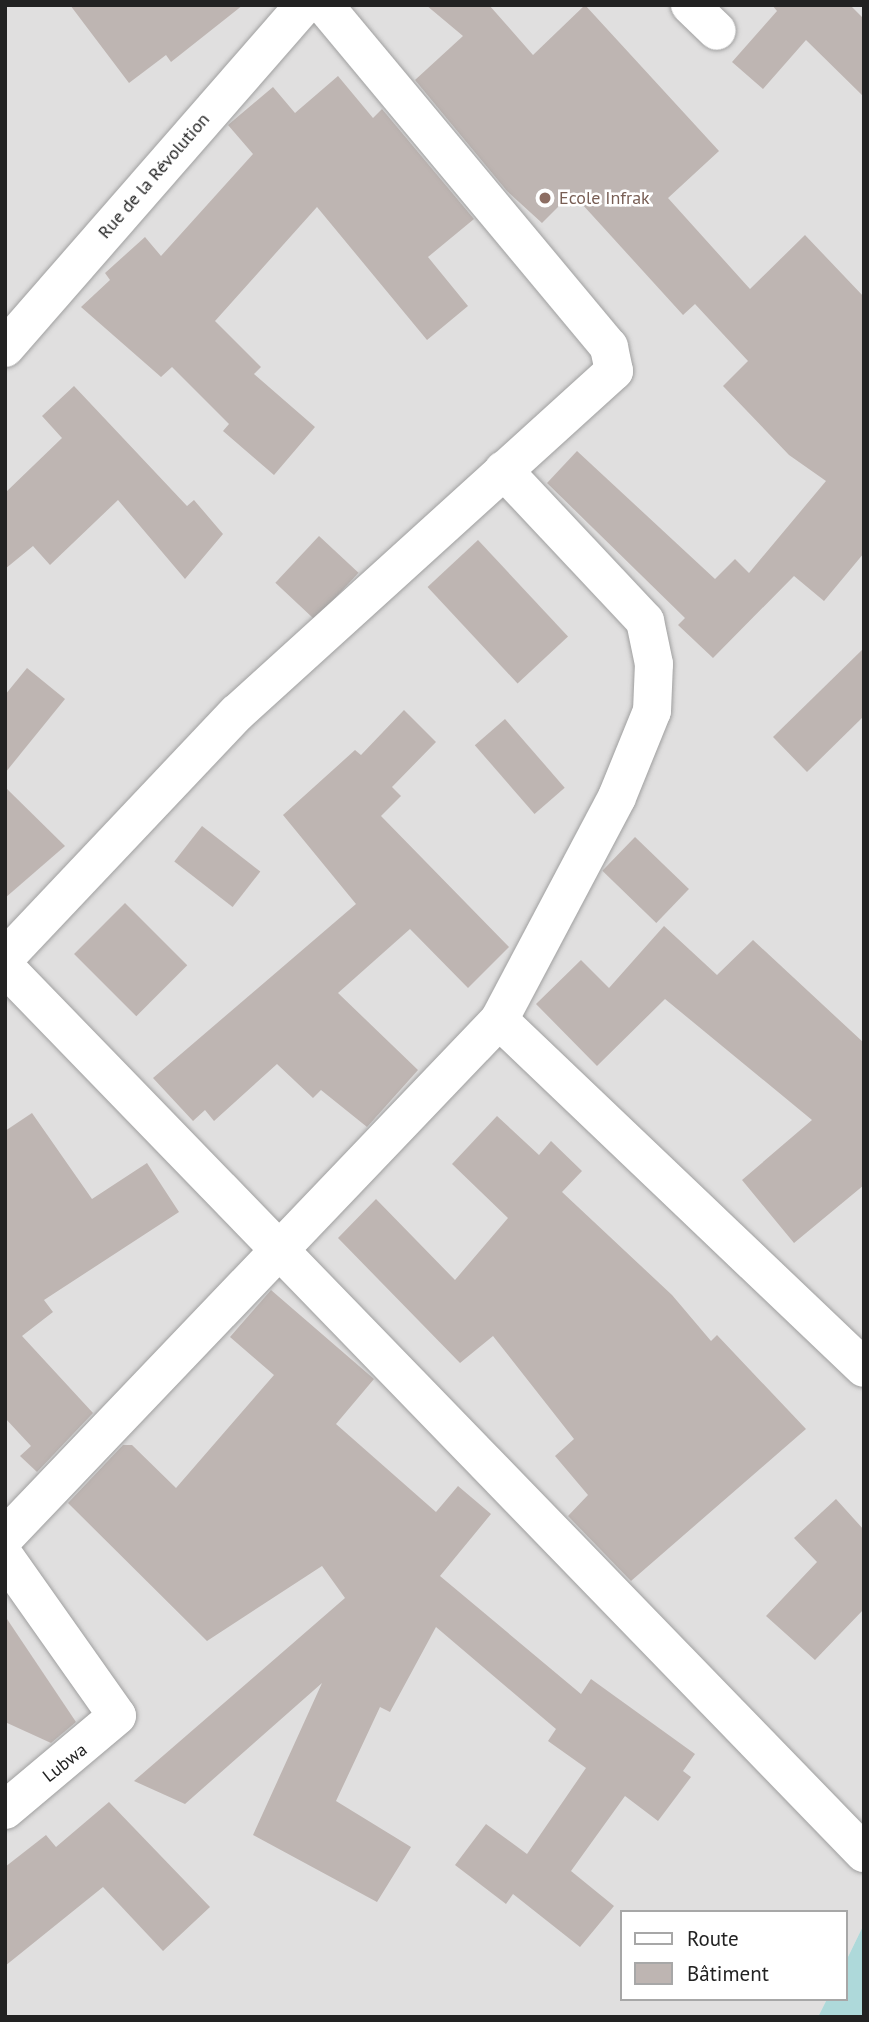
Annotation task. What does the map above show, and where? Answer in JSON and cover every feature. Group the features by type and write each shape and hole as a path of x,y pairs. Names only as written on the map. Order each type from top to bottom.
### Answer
{"street":[{"name":"Rue de la Révolution","path":"5,348 304,5"},
{"path":"5,958 237,713 503,470 602,386 614,371 609,347 324,5"},
{"path":"690,5 717,31"},
{"path":"5,1537 280,1254 499,1020 617,797 652,710 654,664 645,621 503,470"},
{"path":"5,967 280,1254 864,1853"},
{"path":"499,1020 864,1368"},
{"name":"Lubwa","path":"5,1558 117,1712 115,1724 5,1810"}],"shaded area":[{"path":"5,5 864,5 864,1924 848,1957 848,1910 620,1910 620,2001 826,2001 818,2017 5,2017"}],"water":[{"path":"864,1924 864,2017 818,2017 826,2001 848,2001 848,1957"}],"building":[{"path":"70,5 243,5 171,62 166,55 129,83"},
{"path":"426,5 489,5 533,55 585,5 719,151 668,198 750,289 805,235 864,297 864,553 824,601 794,576 713,658 678,625 685,618 547,483 577,451 715,579 735,559 749,573 826,481 789,455 723,386 748,361 695,304 683,315 572,193 542,223 507,191 415,80 463,36"},
{"path":"772,5 850,5 864,19 864,97 806,40 763,89 732,62 777,11"},
{"path":"338,76 373,118 382,109 474,219 428,257 468,306 427,340 317,207 215,321 261,367 254,374 315,427 274,475 223,431 229,424 172,367 161,377 81,307 110,280 105,273 145,237 161,256 253,154 228,125 273,87 295,113"},
{"path":"74,386 187,506 194,500 223,534 185,579 118,500 50,565 33,546 5,569 5,493 62,438 42,416"},
{"path":"319,536 358,573 315,620 275,583"},
{"path":"478,540 568,637 518,684 428,587"},
{"path":"864,648 864,716 807,772 773,737"},
{"path":"27,668 65,699 5,773 5,695"},
{"path":"404,710 436,742 392,787 401,796 381,816 509,947 468,988 410,929 338,993 418,1070 367,1127 321,1090 313,1098 277,1064 214,1121 205,1110 193,1121 153,1078 356,904 283,815 355,750 361,755"},
{"path":"505,719 565,788 535,814 475,745"},
{"path":"5,787 65,846 5,898"},
{"path":"202,826 260,872 233,907 174,861"},
{"path":"635,837 689,889 656,923 602,871"},
{"path":"125,903 187,965 136,1016 74,954"},
{"path":"664,926 717,975 753,940 864,1043 864,1185 794,1243 742,1180 812,1120 665,999 597,1066 536,1004 581,960 609,988"},
{"path":"32,1113 92,1199 147,1163 179,1212 44,1300 53,1312 22,1336 93,1413 37,1472 20,1456 31,1446 5,1418 5,1131"},
{"path":"497,1116 539,1155 551,1141 582,1171 562,1192 672,1295 711,1341 717,1335 806,1429 631,1581 568,1516 588,1495 555,1456 574,1439 493,1336 460,1363 338,1238 376,1199 455,1280 508,1218 452,1164"},
{"path":"271,1290 374,1379 336,1424 436,1512 458,1486 491,1514 440,1576 581,1694 591,1679 695,1754 683,1771 691,1777 658,1821 625,1796 571,1871 614,1906 580,1947 513,1894 506,1904 455,1865 486,1824 527,1854 586,1768 548,1741 556,1729 436,1627 390,1712 380,1707 336,1801 411,1847 377,1902 253,1835 322,1683 185,1804 134,1781 345,1598 322,1566 207,1641 68,1503 123,1445 132,1445 176,1488 274,1375 230,1337"},
{"path":"836,1499 864,1530 864,1609 815,1660 766,1616 817,1562 794,1538"},
{"path":"5,1616 76,1722 51,1743 5,1722"},
{"path":"109,1802 210,1907 163,1951 103,1887 5,1966 5,1867 46,1835 56,1847"}],"place":[{"name":"Ecole Infrak","path":"545,198"}]}
